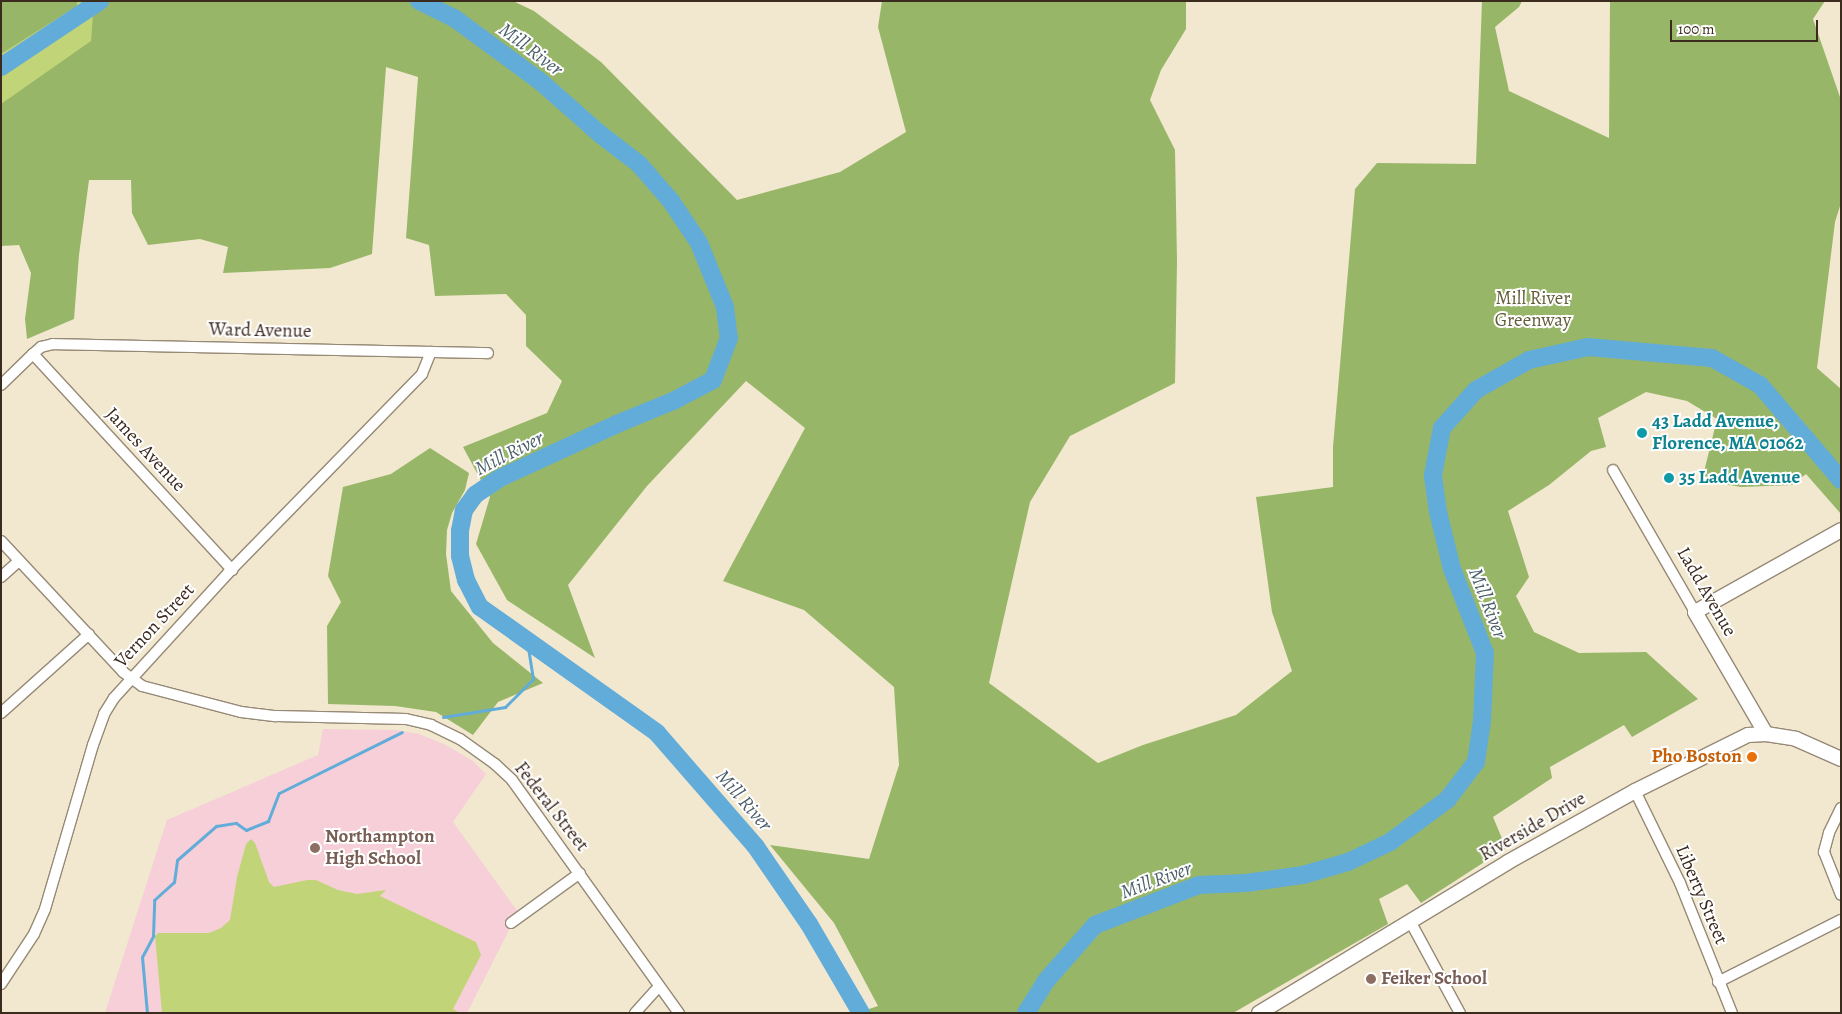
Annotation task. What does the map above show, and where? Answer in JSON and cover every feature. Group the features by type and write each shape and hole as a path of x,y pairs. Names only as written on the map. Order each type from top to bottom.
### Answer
{"street":[{"name":"Ward Avenue","path":"1,385 41,347 53,344 488,353"},
{"name":"Vernon Street","path":"1,984 34,934 45,909 104,714 130,678 422,374 431,352"},
{"name":"James Avenue","path":"33,354 232,570"},
{"name":"Ladd Avenue","path":"1613,470 1766,734"},
{"path":"1695,612 1841,530"},
{"path":"1,540 130,678"},
{"path":"1,577 19,561"},
{"path":"1,714 89,634"},
{"name":"Federal Street","path":"130,678 142,686 241,712 276,716 391,718 418,722 444,731 495,764 512,780 679,1013"},
{"name":"Riverside Drive","path":"1258,1013 1508,862 1635,791 1748,735 1766,734 1796,739 1841,759"},
{"name":"Liberty Street","path":"1635,791 1680,883 1732,1013"},
{"path":"1841,808 1828,837 1824,852 1841,895"},
{"path":"511,923 580,873"},
{"path":"1718,982 1841,920"},
{"path":"1410,921 1460,1013"},
{"path":"635,1013 659,986"}],"shaded area":[{"name":"Northampton High School","path":"323,729 396,730 419,734 444,744 473,761 486,774 453,822 518,912 569,875 574,881 511,926 467,1013 105,1013 167,820 318,755"}],"green space":[{"path":"1,1 85,1 85,14 102,1 169,1 1,159"},
{"path":"1,1 77,1 77,6 1,54"},
{"name":"Mill River Greenway","path":"94,1 513,1 534,11 601,62 737,200 840,172 906,132 878,27 882,1 1186,1 1186,29 1161,70 1150,100 1175,150 1177,261 1175,383 1070,436 1030,502 989,683 1098,763 1143,745 1236,715 1292,671 1272,612 1256,497 1333,487 1333,447 1355,189 1377,163 1476,164 1482,1 1522,1 1519,7 1495,27 1509,91 1609,138 1610,1 1825,1 1813,19 1841,100 1841,203 1835,222 1817,368 1841,389 1841,514 1806,474 1792,485 1741,487 1702,480 1717,419 1687,401 1646,392 1598,418 1606,447 1591,451 1549,485 1508,511 1529,577 1516,596 1534,632 1579,653 1646,652 1698,699 1632,737 1624,725 1550,767 1552,778 1493,817 1506,848 1421,903 1407,884 1379,899 1388,924 1233,1013 857,1013 878,1006 834,923 770,845 869,859 899,765 894,687 804,610 723,581 805,428 746,381 647,486 568,585 595,658 507,600 476,544 490,497 463,447 547,413 562,381 526,346 526,315 506,294 435,296 429,245 406,238 418,77 386,67 372,254 330,268 223,273 228,247 200,239 148,245 132,213 131,180 89,180 79,255 74,319 27,339 25,319 31,273 19,245 1,246 1,104 91,41"},
{"path":"430,448 469,473 465,490 452,513 447,530 446,554 451,591 493,643 543,683 498,702 473,735 436,712 395,706 328,704 327,626 341,602 328,576 343,487 391,474"},
{"path":"251,839 255,843 269,882 274,887 316,880 338,890 357,894 386,890 380,896 476,942 481,955 453,1009 460,1013 162,1013 155,936 158,933 209,933 221,928 230,920 237,877 246,844"}],"waterway":[{"name":"Mill River","path":"1,67 100,1"},
{"name":"Mill River","path":"419,1 454,18 541,82 600,134 639,164 671,201 699,243 725,307 729,338 713,380 673,401 617,424 500,478 475,495 464,510 460,531 460,556 466,580 480,607 657,733 756,847 809,924 861,1013"},
{"name":"Mill River","path":"1026,1013 1045,982 1095,925 1199,885 1246,883 1303,875 1348,862 1390,842 1447,800 1476,762 1482,721 1485,653 1452,569 1438,512 1433,475 1442,428 1476,390 1529,360 1588,347 1712,358 1760,385 1841,480"},
{"path":"443,717 505,707 533,679 527,640"},
{"path":"147,1013 142,957 153,936 154,900 174,882 177,860 216,826 236,823 246,830 268,821 279,793 402,732"}],"place":[{"name":"43 Ladd Avenue, Florence, MA 01062","path":"1642,433"},
{"name":"35 Ladd Avenue","path":"1669,478"},
{"name":"Pho Boston","path":"1752,757"},
{"name":"Northampton High School","path":"315,848"},
{"name":"Feiker School","path":"1371,979"}]}
